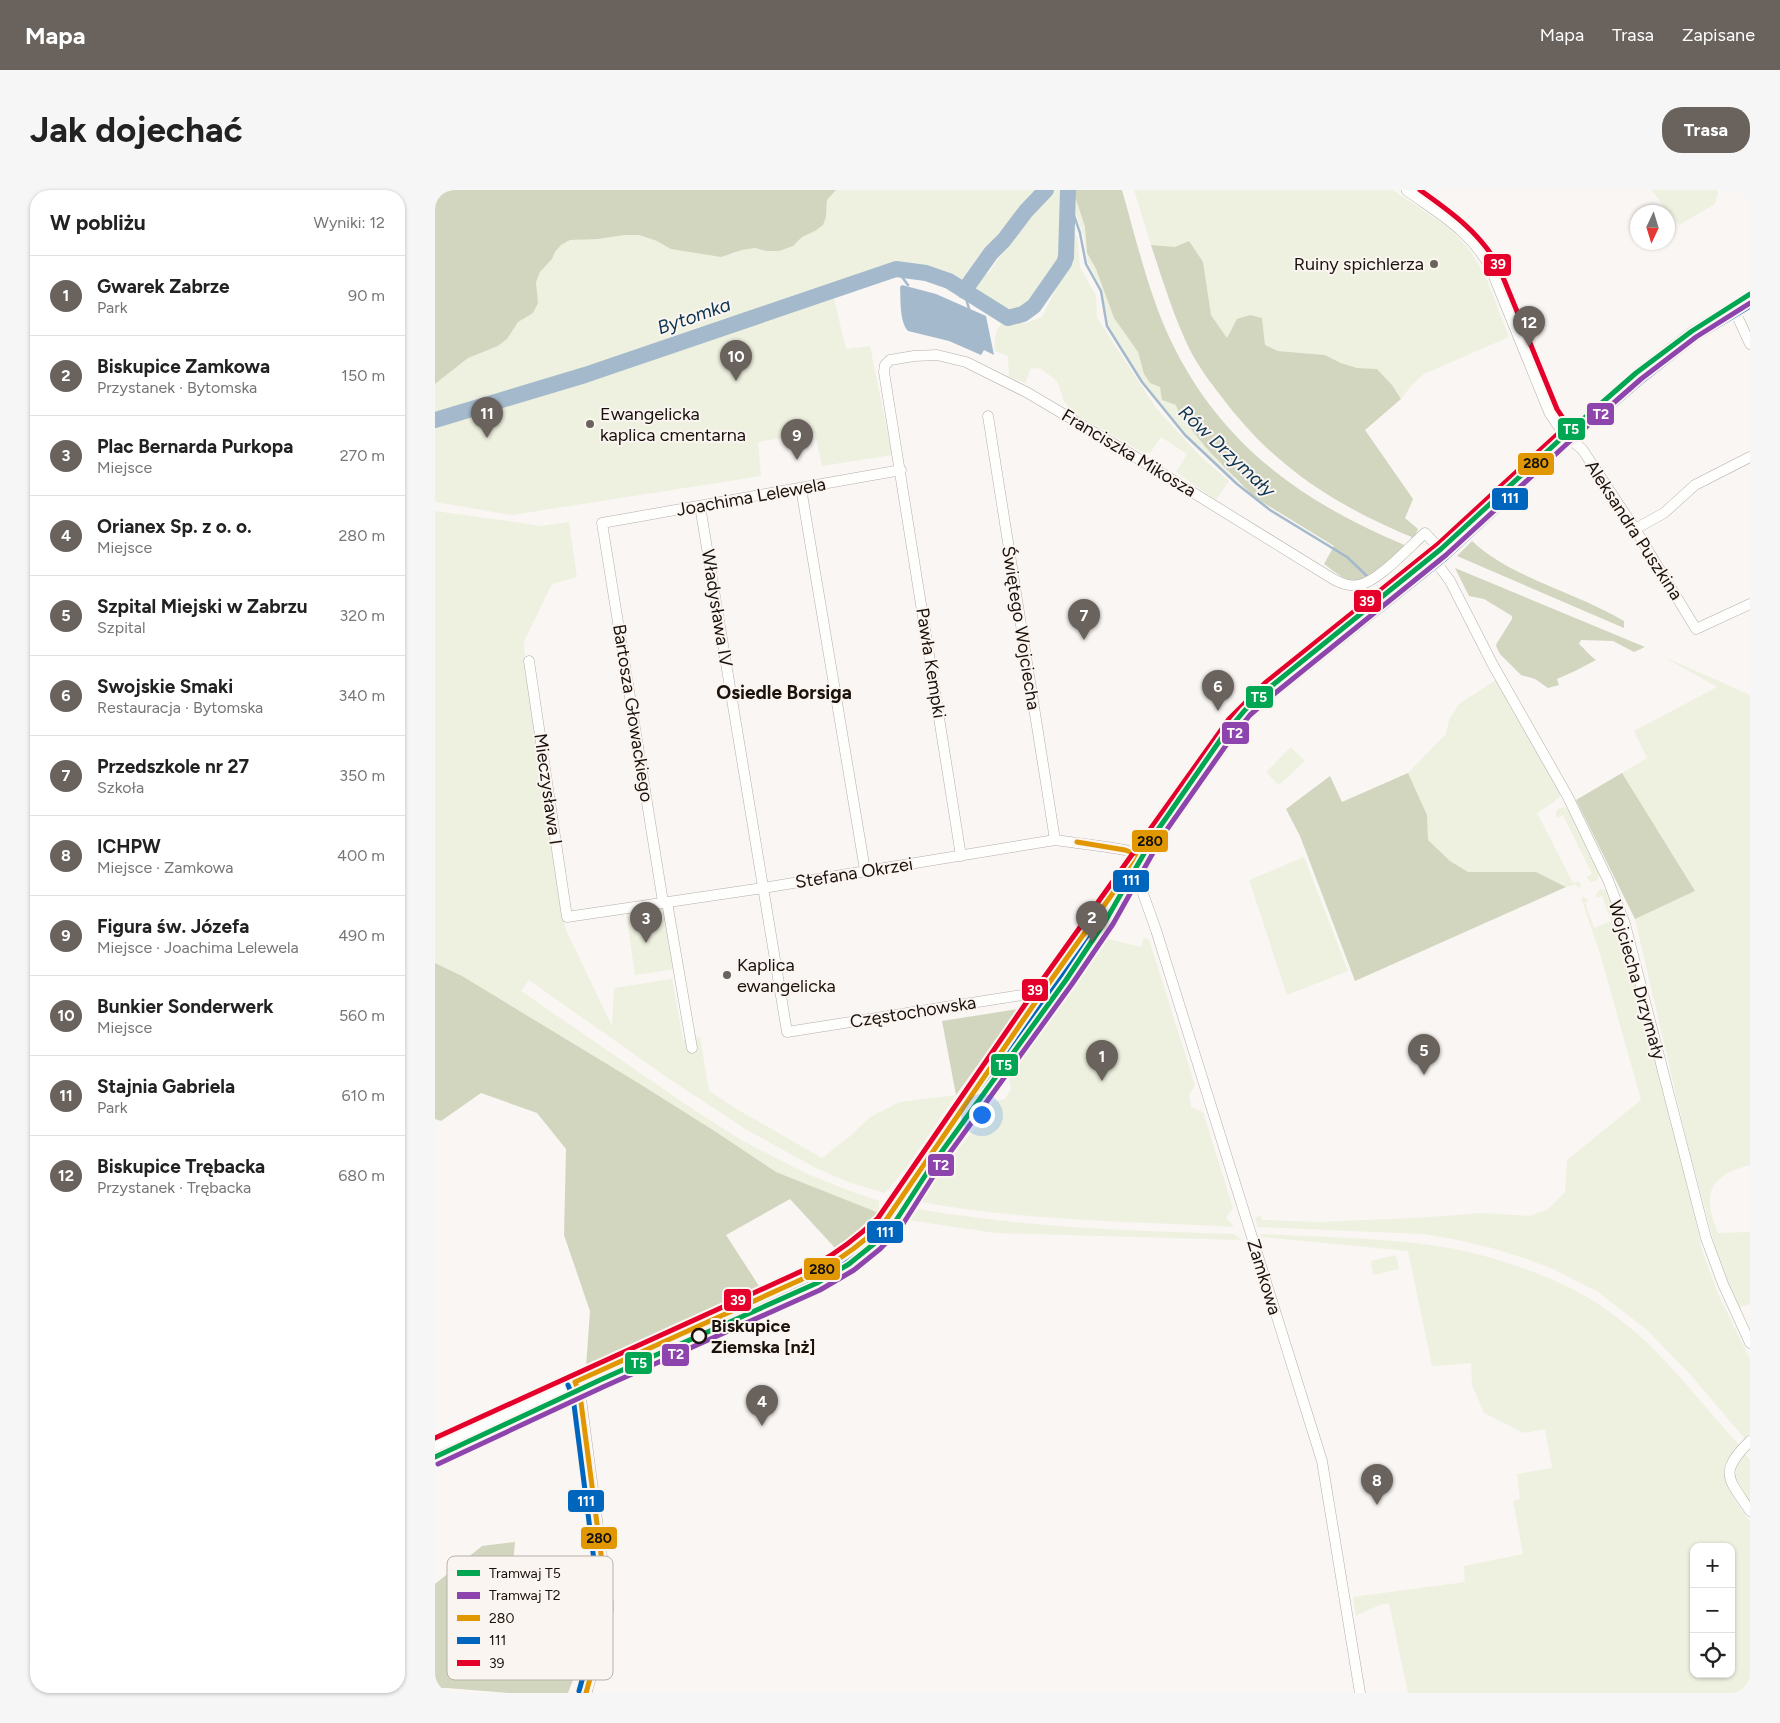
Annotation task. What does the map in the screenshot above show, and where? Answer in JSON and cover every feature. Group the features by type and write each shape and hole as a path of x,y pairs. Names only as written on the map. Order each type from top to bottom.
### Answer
{"street":[{"path":"1407,190 1465,232 1484,255 1491,268 1549,413 1566,436"},
{"path":"435,1446 817,1272 844,1257 863,1242 884,1223 1039,997 1225,737 1246,711 1270,689 1442,551 1566,436 1665,352 1693,332 1750,297"},
{"path":"1733,308 1750,344"},
{"name":"Franciszka Mikosza","path":"901,470 884,372 885,365 891,360 898,358 937,355 966,362 1028,392 1333,579 1346,585 1358,586 1367,583 1425,533 1442,551"},
{"name":"Świętego Wojciecha","path":"988,416 1055,840"},
{"name":"Aleksandra Puszkina","path":"1566,436 1582,449 1635,529 1696,629 1750,604"},
{"path":"1635,529 1664,513 1695,485 1750,457"},
{"name":"Joachima Lelewela","path":"602,523 901,470"},
{"name":"Pawła Kempki","path":"901,470 961,856"},
{"path":"801,488 865,870"},
{"name":"Władysława IV","path":"700,506 787,1032"},
{"name":"Bartosza Głowackiego","path":"602,523 665,902 692,1048"},
{"name":"Wojciecha Drzymały","path":"1433,558 1450,581 1493,665 1568,797 1608,880 1625,924 1706,1238 1723,1284 1750,1343"},
{"name":"Mieczysława I","path":"529,661 567,917"},
{"name":"Stefana Okrzei","path":"567,917 763,888 1055,840 1125,850 1141,856"},
{"name":"Zamkowa","path":"1128,873 1138,880 1156,930 1322,1462 1360,1693"},
{"name":"Częstochowska","path":"787,1032 1022,995 1039,997"},
{"path":"575,1382 580,1395 602,1556"},
{"path":"1750,1441 1733,1459 1729,1474 1731,1483 1750,1511"},
{"path":"586,1693 590,1680"}],"green space":[{"path":"435,190 836,190 827,200 826,217 823,225 802,237 793,246 779,251 766,251 755,248 721,257 671,249 657,241 639,235 570,240 561,245 540,272 536,282 538,303 533,313 518,322 507,339 498,346 468,358 435,384"},
{"path":"836,190 1041,190 994,239 978,261 972,272 974,274 970,279 966,277 965,281 921,267 893,266 435,418 435,384 468,358 498,346 507,339 537,291 536,282 540,272 561,245 571,240 639,235 657,241 733,254 755,248 766,251 793,246 802,237 815,231 826,217 827,200"},
{"path":"1055,190 1064,190 1061,258 1055,270 1029,306 1009,315 972,284 979,276 988,274 1017,231"},
{"path":"1070,190 1073,190 1085,227 1087,253 1096,269 1114,318 1138,352 1144,374 1150,383 1160,387 1176,405 1179,414 1207,449 1235,476 1233,478 1187,436 1144,383 1109,326 1102,290 1088,263 1083,233 1069,196"},
{"path":"1073,190 1122,190 1156,305 1171,341 1191,378 1214,411 1240,440 1300,490 1369,529 1407,546 1371,575 1355,580 1344,578 1324,564 1334,546 1254,497 1207,449 1179,414 1176,405 1162,400 1160,387 1150,383 1144,374 1138,352 1114,318 1096,269 1087,253 1085,227"},
{"path":"1134,190 1393,190 1446,226 1458,236 1473,255 1487,280 1509,337 1424,374 1401,399 1392,385 1376,369 1357,368 1325,355 1278,351 1265,345 1262,318 1227,338 1211,315 1207,294 1175,247 1151,245"},
{"path":"1652,190 1716,190 1718,192 1715,204 1679,225 1675,219 1675,205 1663,205"},
{"path":"1073,230 1078,240 1080,267 1096,296 1097,318 1156,408 1200,456 1229,481 1216,500 1176,472 1187,454 1161,437 1150,453 1142,452 1072,412 1064,401 1057,381 1040,368 1030,369 1026,383 1009,377 1008,356 995,351 996,334 1004,321 1026,323 1042,317 1072,256"},
{"path":"1189,241 1203,262 1211,315 1227,338 1237,319 1250,315 1262,318 1265,345 1278,351 1325,355 1357,368 1377,369 1392,385 1401,399 1365,430 1413,499 1405,518 1418,529 1414,538 1357,512 1307,481 1262,443 1241,421 1213,385 1191,352 1179,326 1151,245 1175,247"},
{"path":"834,299 846,349 870,346 892,455 822,466 815,433 758,442 761,476 512,515 435,502 435,424"},
{"path":"435,511 541,526 569,522 577,577 552,584 524,641 525,663 565,928 612,1026 614,988 672,979 683,1040 700,1037 709,1091 822,1158 849,1137 870,1117 900,1102 956,1095 906,1168 885,1193 851,1183 816,1168 747,1130 665,1076 529,980 521,991 685,1104 741,1140 807,1174 879,1201 879,1213 776,1172 640,1084 462,976 435,963"},
{"path":"1472,541 1505,565 1624,621 1624,628 1457,556"},
{"path":"1455,568 1645,647 1634,652 1613,641 1581,640 1579,644 1596,660 1557,679 1559,685 1548,688 1535,679 1521,675 1500,654 1496,646 1512,616 1484,599 1469,596"},
{"path":"1662,656 1750,695 1750,1165 1736,1169 1717,1181 1712,1188 1710,1197 1710,1207 1718,1233 1750,1232 1750,1304 1738,1308 1717,1253 1688,1146 1635,919 1695,891 1622,773 1647,758 1634,731 1717,687"},
{"path":"1496,680 1559,790 1560,796 1537,813 1573,883 1579,881 1581,885 1578,889 1576,884 1566,887 1536,872 1468,872 1450,861 1428,840 1427,815 1408,773 1446,734 1449,720 1459,704"},
{"path":"1291,747 1305,761 1279,785 1266,772"},
{"path":"1408,773 1427,815 1428,840 1450,861 1468,872 1536,872 1566,887 1355,981 1300,836 1286,809 1330,776 1342,802"},
{"path":"1622,773 1695,891 1635,919 1576,800"},
{"path":"1565,807 1600,872 1595,881 1591,882 1586,877 1592,874 1563,815 1556,818 1558,809"},
{"path":"1304,857 1348,971 1287,995 1249,880"},
{"path":"1600,889 1605,890 1609,894 1625,945 1683,1163 1702,1250 1718,1294 1750,1359 1750,1433 1745,1439 1690,1374 1646,1329 1598,1292 1553,1269 1492,1248 1453,1239 1423,1234 1258,1227 1255,1219 1260,1215 1262,1220 1320,1222 1483,1213 1529,1216 1547,1210 1565,1192 1567,1160 1641,1100 1601,957 1581,898 1584,897 1589,901 1585,902 1594,928 1611,921 1602,896 1597,898 1596,894"},
{"path":"660,907 665,913 675,969 635,975 626,912"},
{"path":"1104,938 1141,947 1144,938 1149,940 1195,1085 1189,1095 1191,1107 1203,1112 1233,1208 1226,1218 1234,1227 995,1213 916,1201 972,1132 993,1102 1005,1099 1011,1089 1009,1077 1027,1045"},
{"path":"435,963 462,976 640,1084 776,1172 879,1213 859,1233 836,1249 790,1199 726,1235 759,1286 670,1330 586,1367 590,1311 564,1235 566,1149 537,1113 481,1093 441,1121 435,1119"},
{"path":"1018,1009 956,1095 942,1021"},
{"path":"912,1208 1032,1224 1234,1234 1242,1240 996,1233 907,1220"},
{"path":"1260,1234 1355,1238 1426,1244 1485,1256 1562,1284 1595,1302 1640,1336 1678,1375 1739,1445 1727,1460 1724,1472 1732,1495 1750,1522 1750,1693 1408,1693 1389,1603 1379,1605 1356,1616 1353,1597 1465,1582 1464,1566 1523,1554 1513,1501 1520,1499 1517,1474 1552,1468 1545,1429 1524,1433 1484,1413 1472,1385 1471,1363 1432,1366 1408,1251 1261,1237"},
{"path":"1396,1255 1399,1269 1373,1275 1371,1261"},
{"path":"1745,1454 1750,1460 1750,1502 1735,1478 1737,1465"},
{"path":"515,1542 514,1556 470,1556 482,1546"},
{"path":"447,1574 447,1680 573,1680 568,1693 509,1693 441,1688 439,1693 435,1693 435,1584"}],"water":[{"path":"902,285 936,294 986,316 994,355 984,350 981,355 949,341 908,331 902,316 900,287"}],"waterway":[{"name":"Bytomka","path":"964,291 991,253 1046,190"},
{"name":"Bytomka","path":"435,420 585,375 896,269 926,273 949,281 1008,318 1023,314 1034,306 1064,263 1066,257 1068,190"},
{"name":"Rów Drzymały","path":"1067,195 1080,233 1086,264 1101,291 1107,326 1142,382 1185,435 1237,484 1270,510 1347,557 1368,577"},
{"path":"896,269 908,285"},
{"path":"964,291 969,309"}],"tram line":[{"name":"T5","path":"435,1457 600,1380 817,1283 849,1264 875,1243 895,1222 932,1165 1066,980 1106,920 1157,831 1223,736 1245,710 1269,688 1441,549 1565,435 1636,373 1692,331 1750,294"},
{"name":"T2","path":"438,1464 603,1387 820,1290 854,1270 880,1249 901,1227 938,1169 1072,984 1113,924 1163,835 1229,741 1250,715 1446,555 1570,441 1641,379 1696,337 1750,303"}],"transit line":[{"name":"39","path":"1420,190 1463,223 1482,242 1498,265 1557,409 1572,432"},
{"name":"280","path":"575,1382 818,1272 869,1237 884,1223 1039,997 1224,737 1246,711 1270,689 1442,551 1566,436 1637,375 1693,332 1750,297"},
{"name":"111","path":"578,1389 821,1279 840,1268 882,1235 890,1227 1045,1001 1230,742 1251,716 1447,557 1571,442 1642,381 1697,338 1750,306"},
{"name":"39","path":"435,1438 815,1265 840,1249 871,1225 878,1218 1033,993 1229,719 1265,683 1437,545 1561,431"},
{"name":"280","path":"1077,842 1125,850 1141,856"},
{"name":"280","path":"575,1382 580,1395 601,1556"},
{"name":"111","path":"568,1385 573,1397 593,1556"},
{"name":"111","path":"579,1691 582,1680"},
{"name":"280","path":"586,1693 590,1680"}],"place":[{"name":"Ruiny spichlerza","path":"1434,264"},
{"name":"Biskupice Trębacka","path":"1529,347"},
{"name":"Bunkier Sonderwerk","path":"736,381"},
{"name":"Ewangelicka kaplica cmentarna","path":"590,424"},
{"name":"Stajnia Gabriela","path":"487,438"},
{"name":"Figura św. Józefa","path":"797,460"},
{"name":"Przedszkole nr 27","path":"1084,640"},
{"name":"Swojskie Smaki","path":"1218,711"},
{"name":"Biskupice Zamkowa","path":"1092,942"},
{"name":"Plac Bernarda Purkopa","path":"646,943"},
{"name":"Kaplica ewangelicka","path":"727,975"},
{"name":"Szpital Miejski w Zabrzu","path":"1424,1075"},
{"name":"Gwarek Zabrze","path":"1102,1081"},
{"name":"Biskupice Ziemska [nż]","path":"699,1336"},
{"name":"Orianex Sp. z o. o.","path":"762,1426"},
{"name":"ICHPW","path":"1377,1505"}],"district":[{"name":"Osiedle Borsiga","path":"784,692"}]}
